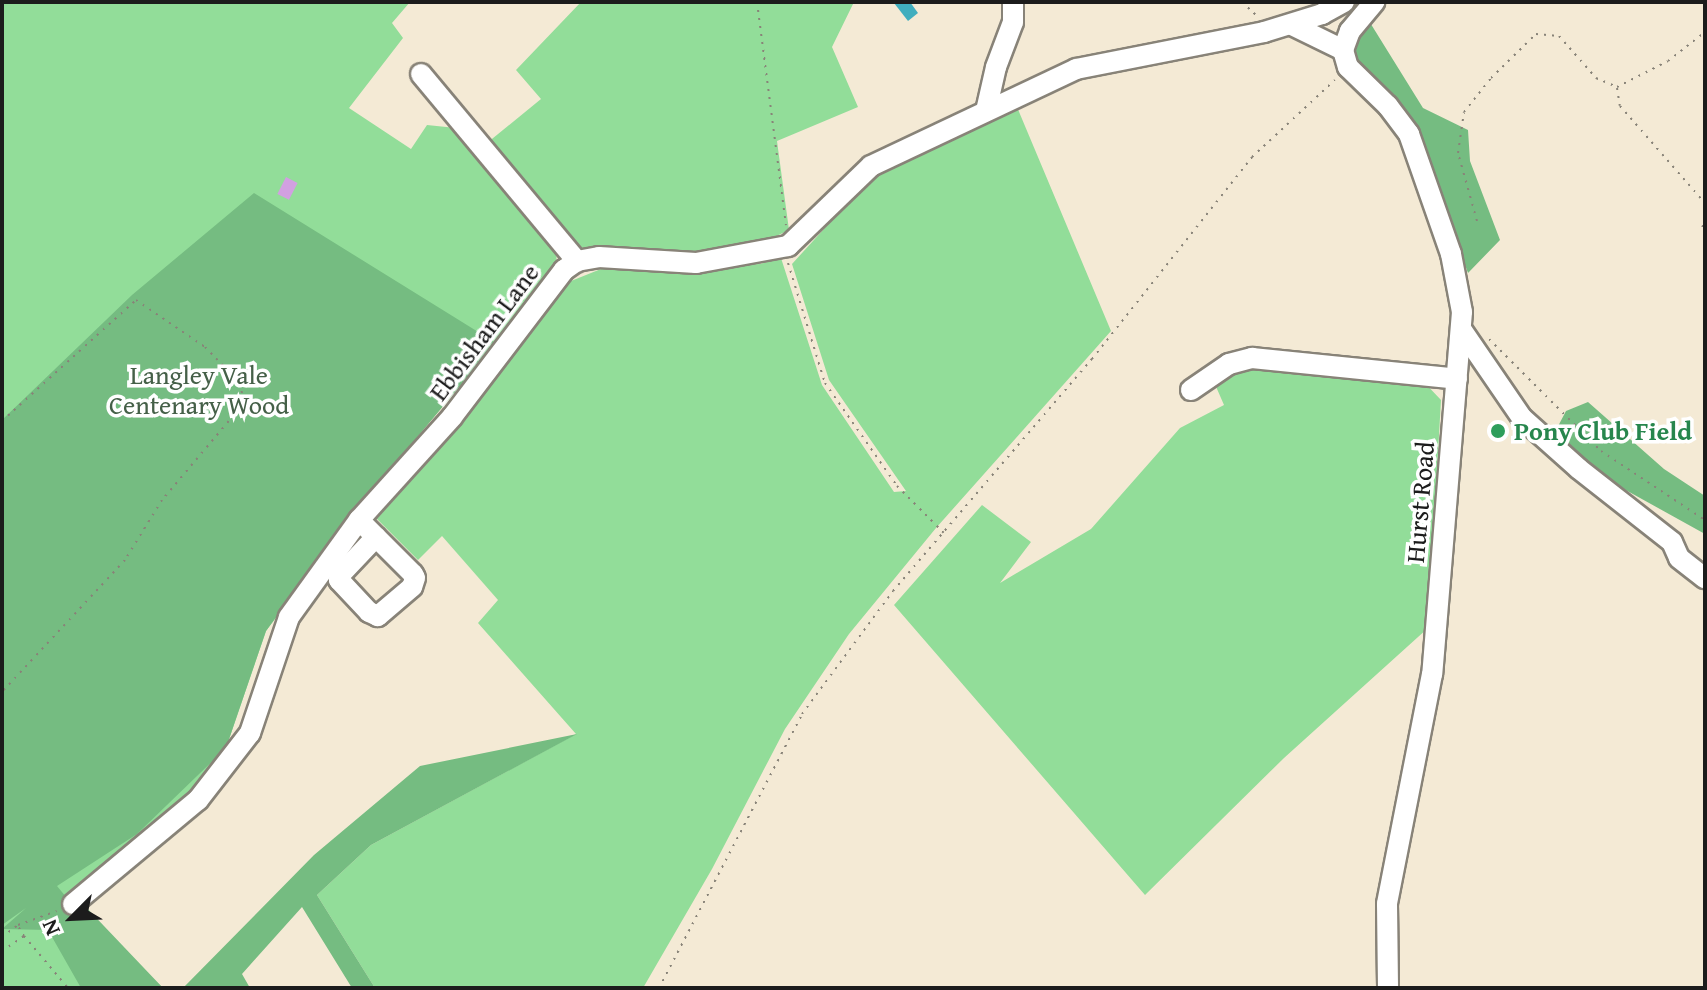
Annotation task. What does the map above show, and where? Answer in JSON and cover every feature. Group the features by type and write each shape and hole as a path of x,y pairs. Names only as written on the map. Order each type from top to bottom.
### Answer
{"street":[{"path":"986,111 996,67 1013,22 1013,2"},
{"path":"788,246 871,166 1076,69 1209,45 1292,25 1344,2"},
{"path":"1347,50 1374,2"},
{"path":"1322,14 1347,50"},
{"path":"1292,25 1347,50"},
{"name":"Hurst Road","path":"1347,50 1409,134 1451,254 1462,312 1432,674 1387,904 1388,988"},
{"path":"421,74 577,261"},
{"name":"Ebbisham Lane","path":"73,904 198,800 250,733 289,617 359,520 452,417 564,270 577,261 599,257 696,263 788,246"},
{"path":"1461,329 1522,418 1579,469 1672,542 1679,558 1705,578"},
{"path":"1191,390 1229,364 1252,358 1457,379"},
{"path":"359,520 376,537"}],"path":[{"path":"757,2 788,262 825,383 897,486 945,534"},
{"path":"1617,87 1668,61 1705,32"},
{"path":"1477,221 1458,153 1464,112 1491,78 1536,34 1559,36 1596,78 1617,87"},
{"path":"659,988 802,714 893,591 1092,359 1252,157 1347,50"},
{"path":"1617,87 1620,106 1705,203"},
{"path":"1702,227 1705,223"},
{"path":"2,421 136,300 205,347 240,383 244,403 162,500 125,560 2,692"},
{"path":"1484,333 1601,451 1705,520"},
{"path":"2,937 18,925 73,904"},
{"path":"18,925 68,988"},
{"path":"2,951 24,936"}],"green space":[{"name":"Langley Vale Centenary Wood","path":"2,2 410,2 392,23 403,38 349,108 411,149 427,125 456,128 557,247 556,270 347,521 266,631 226,748 198,800 74,904 163,988 2,988"},
{"path":"581,2 854,2 832,47 858,107 777,141 789,230 762,243 696,253 619,248 589,252 573,245 487,143 541,99 516,70"},
{"path":"1369,21 1423,108 1468,130 1470,161 1500,240 1468,273 1423,149 1389,96 1350,51"},
{"path":"1017,107 1111,331 936,528 849,634 785,729 712,869 643,988 375,988 317,895 371,845 576,734 478,623 498,600 442,536 418,560 376,518 445,442 571,281 601,269 760,264 781,258 822,385 894,492 906,491 829,380 792,264 876,172"},
{"name":"Langley Vale Centenary Wood","path":"254,193 496,343 347,521 266,631 226,748 137,834 57,886 76,909 84,905 163,988 81,988 48,930 2,929 26,908 2,925 2,420 132,295"},
{"path":"1240,366 1421,379 1441,400 1428,628 1284,758 1145,895 894,605 982,505 1031,542 1000,583 1091,529 1180,428 1224,405 1214,382"},
{"path":"1588,402 1664,469 1705,496 1705,534 1613,483 1555,432 1566,411"},
{"path":"577,734 371,845 317,895 375,988 352,988 302,907 242,974 250,988 183,988 314,855 420,766"}],"water":[{"path":"910,2 918,13 908,21 894,3"}],"building":[{"path":"286,177 298,183 289,200 277,194"}],"place":[{"name":"Pony Club Field","path":"1498,431"}]}
